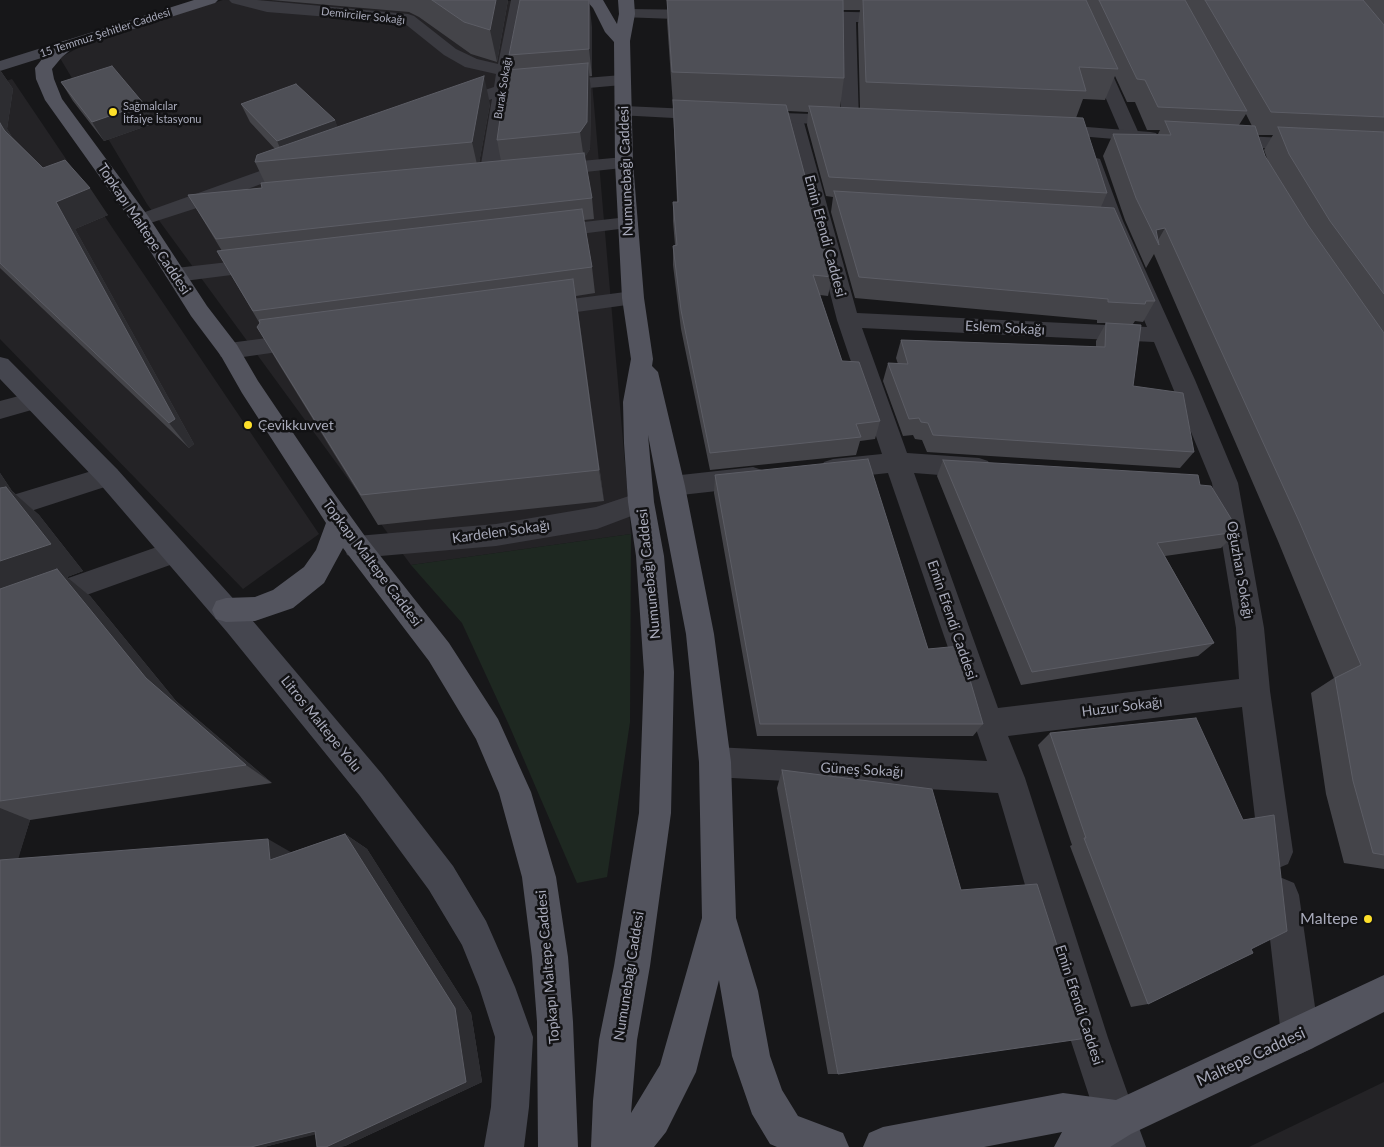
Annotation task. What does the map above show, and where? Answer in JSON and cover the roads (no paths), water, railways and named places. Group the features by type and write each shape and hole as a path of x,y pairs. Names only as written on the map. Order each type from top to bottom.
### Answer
{"main road":[{"name":"15 Temmuz Şehitler Caddesi","path":"0,66 210,0"},
{"path":"594,0 600,6 613,32 622,41"},
{"name":"Numunebağı Caddesi","path":"611,1147 612,1101 618,1040 632,966 655,812 660,672 650,556 642,502 635,402 642,359 633,298 624,163 622,41 627,7"},
{"name":"Topkapı Maltepe Caddesi","path":"67,45 56,53 43,68 44,80 54,100 141,220 199,310 229,351 250,387 348,535 439,652 487,729 515,792 539,877 550,957 555,1022 558,1147"},
{"path":"642,359 672,486 700,634 715,762 719,918 740,991 751,1056 766,1100 784,1130 816,1144 829,1147"},
{"name":"Litros Maltepe Yolu","path":"0,365 108,476 226,610 303,700 371,785 441,878 474,933 497,987 514,1037 510,1107 504,1147"},
{"path":"226,610 255,609 282,599 314,576 327,555 348,535"},
{"path":"630,1147 652,1118 677,1072 719,918"},
{"name":"Maltepe Caddesi","path":"1074,1147 1122,1133 1300,1035 1384,993"},
{"path":"883,1147 1064,1112 1122,1133"}],"street":[{"name":"Demirciler Sokağı","path":"237,0 267,8 408,19 450,52 472,63 505,71"},
{"name":"Burak Sokağı","path":"489,176 505,71 519,0"},
{"path":"1068,0 1082,24 1131,136"},
{"path":"627,7 714,15"},
{"path":"790,16 916,19"},
{"path":"848,17 850,121"},
{"path":"1062,23 1082,24"},
{"path":"432,114 503,90 622,80"},
{"path":"624,111 869,122"},
{"name":"Emin Efendi Caddesi","path":"794,119 825,203 848,320 988,724 1009,778 1089,1038 1122,1133"},
{"path":"1035,128 1084,130 1131,136 1170,138"},
{"name":"Oğuzhan Sokağı","path":"1084,130 1104,221 1183,380 1225,483 1250,628 1255,691 1300,1035"},
{"path":"1210,140 1326,146"},
{"path":"141,220 193,203 313,158"},
{"path":"469,178 624,163"},
{"path":"193,203 262,198"},
{"path":"530,234 628,223"},
{"path":"176,275 284,262"},
{"path":"525,312 633,298"},
{"name":"Eslem Sokağı","path":"848,320 1162,335"},
{"path":"229,351 328,338"},
{"path":"0,410 34,402"},
{"path":"811,471 897,462 1000,469"},
{"path":"672,486 773,475"},
{"path":"0,510 108,476"},
{"path":"1196,481 1225,483"},
{"name":"Kardelen Sokağı","path":"348,535 496,535 597,518 642,502"},
{"path":"0,614 174,552"},
{"name":"Huzur Sokağı","path":"988,724 1255,691"},
{"name":"Güneş Sokağı","path":"715,762 1009,778"}],"place":[{"name":"Sağmalcılar İtfaiye İstasyonu","path":"113,112"},
{"name":"Çevikkuvvet","path":"248,425"},
{"name":"Maltepe","path":"1368,919"}]}
